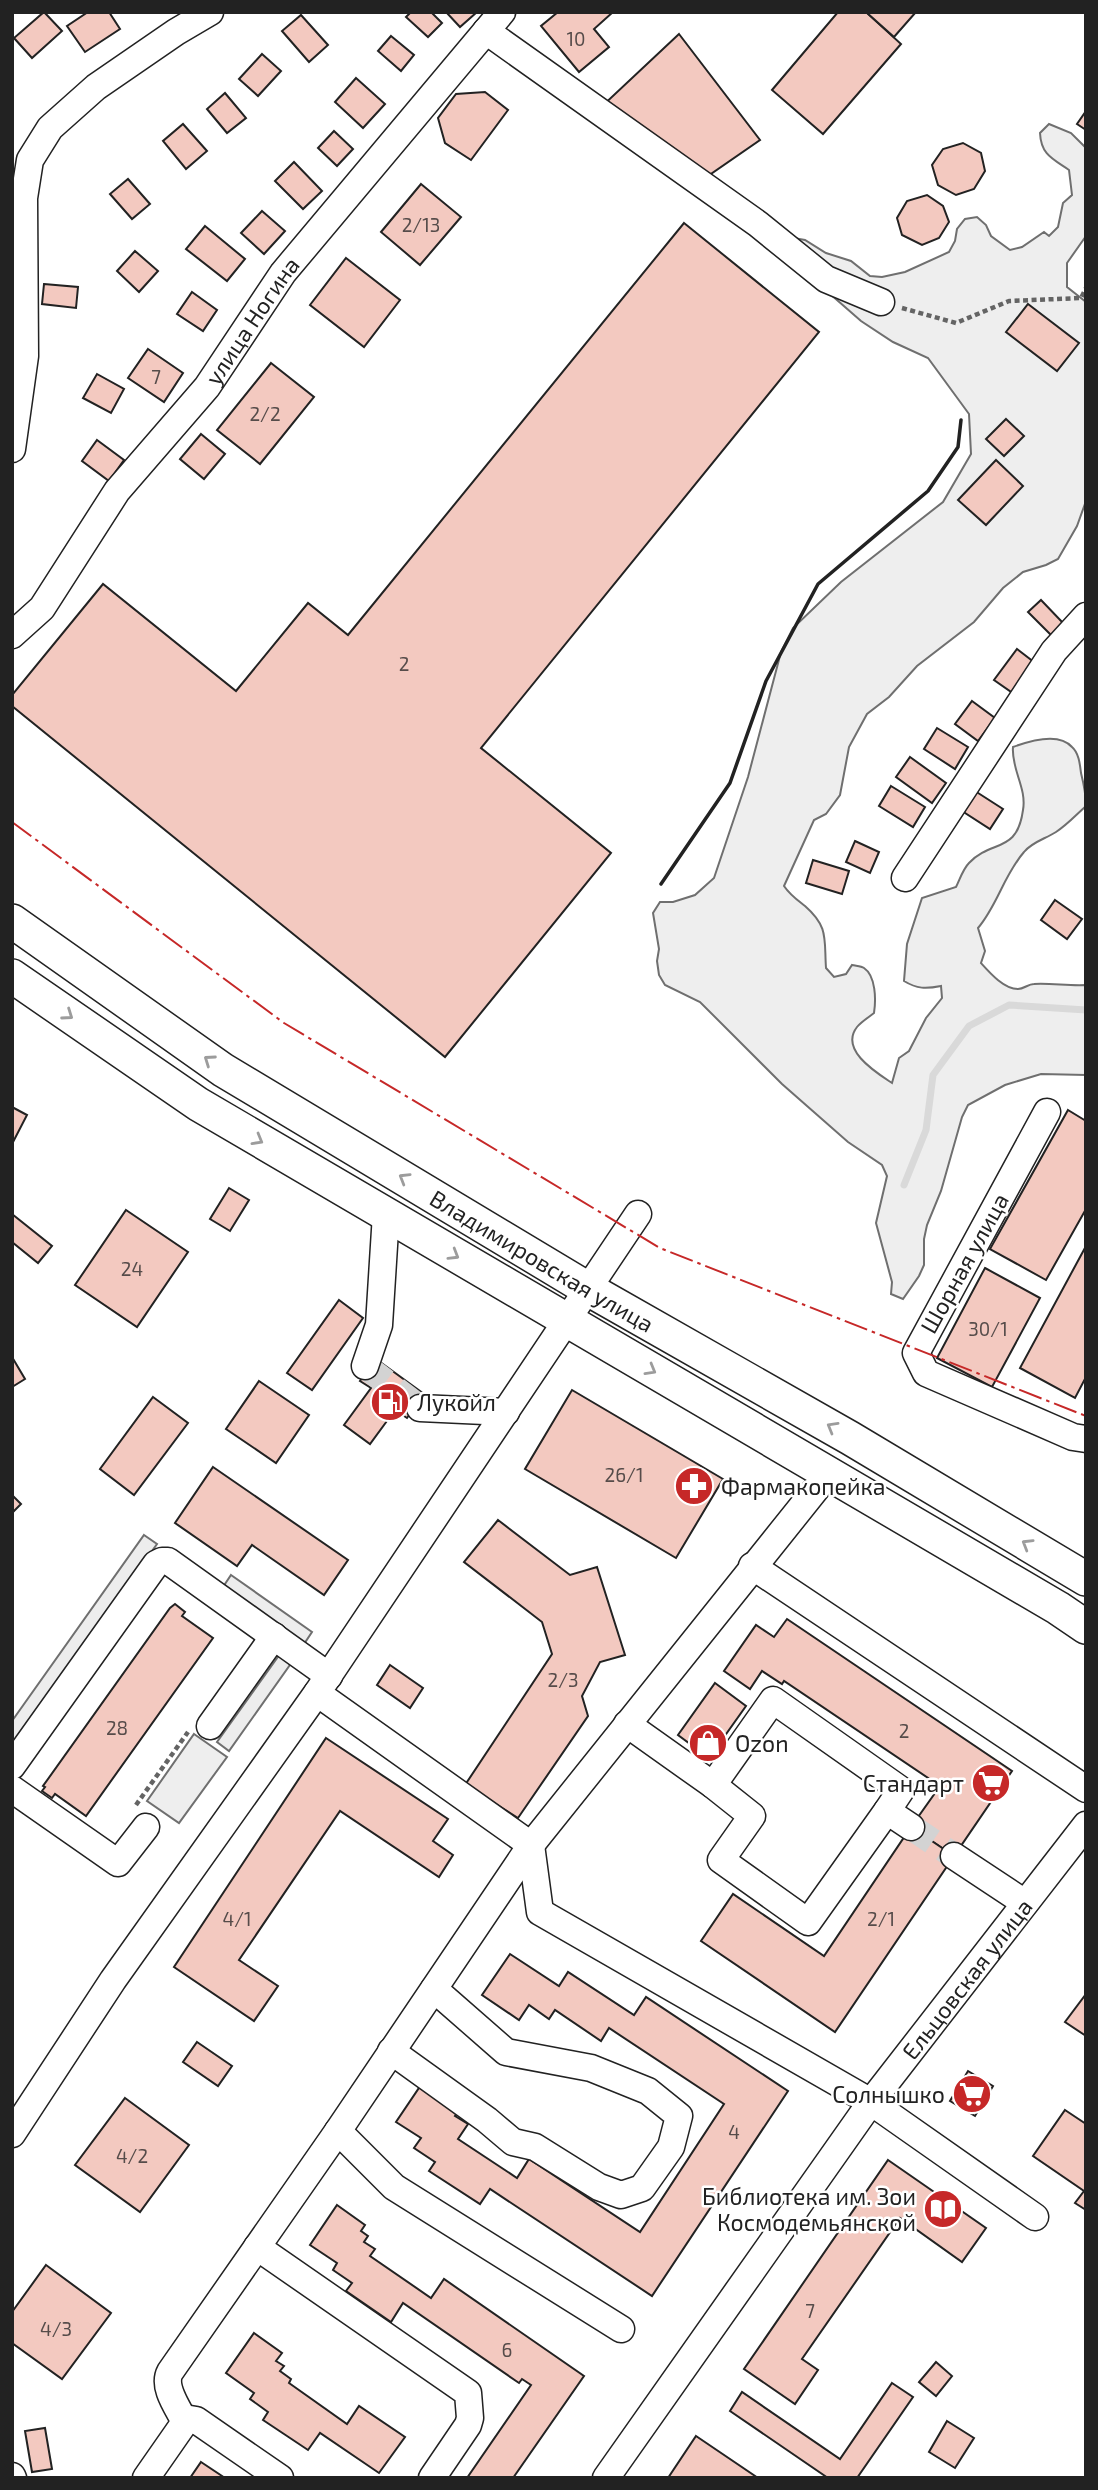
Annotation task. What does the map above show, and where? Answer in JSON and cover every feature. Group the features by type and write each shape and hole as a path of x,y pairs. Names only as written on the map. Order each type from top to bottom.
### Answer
{"main road":[{"name":"Владимировская улица","path":"12,921 223,1070 588,1289 850,1438 1086,1579"},
{"name":"Владимировская улица","path":"12,976 198,1104 1058,1608 1086,1627"}],"street":[{"path":"12,449 25,356 18,236 30,160 50,128 96,87 210,12"},
{"path":"494,22 826,279 881,302"},
{"name":"улица Ногина","path":"12,635 43,608 117,491 207,387 284,273 494,22"},
{"path":"905,878 1054,651 1086,616"},
{"name":"Шорная улица","path":"1047,1112 916,1353 926,1374 1073,1437 1086,1439"},
{"path":"365,1366 379,1325 386,1214"},
{"path":"12,2134 113,1980 323,1684 638,1214"},
{"path":"420,1408 506,1412"},
{"path":"185,2422 166,2379 531,1845 828,1474"},
{"path":"12,1766 156,1564 168,1561 274,1636 323,1684 531,1845 540,1912 871,2102 1035,2217"},
{"path":"752,1566 1086,1789"},
{"path":"210,1726 274,1636"},
{"path":"627,1724 752,1816 721,1860 808,1922 901,1790 773,1700 713,1785"},
{"path":"12,1789 118,1863 146,1827"},
{"path":"887,1811 911,1828"},
{"name":"Ельцовская улица","path":"606,2478 871,2102 1086,1825"},
{"path":"954,1856 1025,1903"},
{"path":"391,2051 513,2142 535,2147 599,2187 621,2195 642,2188 671,2147 679,2116 648,2091 591,2068 506,2052 433,1989"},
{"path":"338,2131 394,2187 621,2329"},
{"path":"257,2247 468,2393 468,2425 432,2478"},
{"path":"146,2478 185,2422 190,2419 196,2420 280,2478"}],"path":[{"path":"881,302 956,323 1009,301 1081,298 1086,288"},
{"path":"146,1827 129,1815 198,1718 210,1726"}],"shaded area":[{"path":"1049,124 1071,133 1086,148 1086,236 1067,263 1067,287 1086,302 1086,501 1077,526 1058,559 1023,572 1003,588 974,622 917,666 889,697 867,714 849,747 840,795 826,814 814,820 784,886 813,914 822,927 826,968 834,977 846,974 852,965 864,968 871,977 875,995 874,1013 857,1027 853,1044 862,1060 892,1083 899,1058 909,1051 926,1018 942,998 941,986 922,988 904,981 907,944 922,898 956,887 969,863 1009,840 1015,833 1020,824 1024,802 1014,763 1013,747 1035,740 1052,739 1066,742 1076,752 1086,806 1060,829 1024,852 978,928 985,951 981,963 1008,986 1018,989 1034,984 1086,985 1086,1075 1041,1074 1005,1085 968,1105 962,1117 941,1191 927,1225 924,1265 903,1299 891,1294 892,1282 876,1223 887,1176 882,1165 848,1142 782,1084 700,1002 665,985 659,975 659,949 653,913 660,902 673,902 695,895 714,878 748,777 781,652 793,628 841,582 943,502 971,454 969,414 928,358 893,342 861,321 821,286 794,238 805,240 826,253 851,261 870,276 882,277 905,272 949,252 957,229 965,219 977,217 986,225 991,236 1010,250 1022,247 1044,232 1049,236 1058,227 1063,203 1072,195 1069,170 1049,156 1043,147 1040,133"},
{"path":"144,1535 157,1544 12,1747 12,1721"},
{"path":"231,1575 312,1632 304,1644 223,1587"},
{"path":"280,1654 292,1662 229,1751 217,1742"},
{"path":"194,1734 227,1757 179,1823 147,1801"}],"building":[{"path":"44,12 62,31 32,58 14,38"},
{"path":"88,12 109,12 120,29 85,52 67,26"},
{"path":"411,12 431,12 442,23 428,37 406,17"},
{"path":"446,12 477,12 460,27"},
{"path":"558,12 613,12 594,29 609,47 579,72 541,26"},
{"path":"838,12 866,12 901,44 823,134 772,90"},
{"path":"866,12 916,12 894,37"},
{"path":"301,15 328,45 309,62 282,31"},
{"path":"679,34 760,140 705,178 599,109"},
{"path":"391,36 414,55 401,71 378,51"},
{"path":"262,54 281,71 258,96 239,79"},
{"path":"356,78 385,104 363,128 335,102"},
{"path":"485,92 508,110 471,160 445,143 438,118 456,94"},
{"path":"225,93 246,118 227,133 207,109"},
{"path":"1086,111 1086,130 1077,124"},
{"path":"183,124 207,151 186,169 163,141"},
{"path":"334,131 353,149 337,166 318,148"},
{"path":"963,143 981,153 985,171 974,189 956,195 938,185 932,165 943,149"},
{"path":"294,162 322,191 303,209 275,181"},
{"path":"128,179 150,204 132,219 110,194"},
{"path":"421,184 461,217 420,265 381,232"},
{"path":"927,195 943,206 949,222 939,238 922,245 902,235 897,218 907,201"},
{"path":"262,211 285,231 264,254 241,233"},
{"path":"684,223 819,332 481,748 611,853 445,1057 12,706 12,695 103,584 236,691 308,603 348,635"},
{"path":"205,226 245,259 227,281 186,249"},
{"path":"135,251 158,271 139,292 117,271"},
{"path":"346,258 400,300 364,347 310,305"},
{"path":"44,284 78,287 76,308 42,304"},
{"path":"192,292 217,310 203,331 177,314"},
{"path":"1028,304 1079,343 1057,371 1006,332"},
{"path":"148,349 183,373 164,402 128,378"},
{"path":"271,363 314,397 260,464 217,430"},
{"path":"97,374 124,389 111,413 83,398"},
{"path":"1006,419 1024,436 1004,456 986,439"},
{"path":"201,434 225,454 204,479 180,459"},
{"path":"97,440 124,460 109,481 82,461"},
{"path":"996,460 1023,486 986,525 958,500"},
{"path":"1041,600 1064,624 1052,636 1028,612"},
{"path":"1017,649 1039,666 1017,696 994,680"},
{"path":"972,701 995,718 978,741 955,724"},
{"path":"937,728 968,747 955,769 924,749"},
{"path":"910,757 946,783 932,803 896,777"},
{"path":"891,786 925,807 913,827 879,806"},
{"path":"975,791 1003,809 990,829 962,811"},
{"path":"855,841 879,852 870,873 846,862"},
{"path":"813,860 849,871 842,894 806,883"},
{"path":"1055,900 1082,919 1067,939 1041,920"},
{"path":"12,1107 27,1115 12,1144"},
{"path":"1068,1110 1086,1121 1086,1209 1046,1280 990,1249"},
{"path":"229,1188 249,1200 230,1231 210,1219"},
{"path":"126,1210 188,1252 137,1327 75,1285"},
{"path":"12,1214 52,1246 38,1263 12,1242"},
{"path":"1086,1246 1086,1377 1075,1398 1020,1368"},
{"path":"985,1268 1040,1298 992,1387 937,1358"},
{"path":"339,1300 363,1318 312,1390 287,1373"},
{"path":"12,1357 25,1379 12,1387"},
{"name":"Лукойл","path":"376,1359 424,1394 407,1418 395,1410 370,1444 344,1425 371,1388 360,1381"},
{"path":"259,1381 309,1415 276,1463 226,1429"},
{"path":"572,1390 723,1479 676,1558 525,1469"},
{"path":"153,1397 188,1423 134,1495 100,1469"},
{"path":"213,1467 348,1560 324,1595 252,1545 237,1566 175,1523"},
{"path":"12,1495 21,1504 12,1513"},
{"path":"498,1520 570,1575 597,1567 625,1655 600,1662 582,1696 588,1716 518,1818 465,1785 552,1654 542,1622 464,1562"},
{"path":"175,1604 185,1612 182,1616 213,1638 86,1816 55,1794 52,1798 42,1791 45,1787 43,1786"},
{"path":"787,1619 1012,1771 954,1856 911,1827 940,1786 784,1681 782,1684 762,1671 750,1689 724,1671 756,1625 774,1637"},
{"path":"390,1665 423,1688 410,1708 377,1685"},
{"path":"715,1683 746,1706 709,1758 678,1735"},
{"path":"326,1738 448,1819 433,1841 453,1855 439,1877 340,1811 239,1960 278,1986 254,2021 174,1967"},
{"path":"911,1827 954,1856 835,2032 701,1941 733,1894 824,1956"},
{"path":"510,1954 559,1986 568,1972 634,2015 646,1997 788,2091 652,2296 490,2189 480,2204 429,2171 435,2162 414,2148 421,2138 396,2122 423,2082 461,2107 455,2116 468,2124 458,2139 517,2178 529,2159 640,2232 724,2104 609,2028 601,2041 555,2010 549,2019 529,2005 519,2020 482,1995"},
{"path":"1086,1994 1086,2036 1065,2022"},
{"path":"197,2042 232,2066 218,2086 183,2062"},
{"name":"Солнышко","path":"968,2071 993,2086 975,2116 950,2101"},
{"path":"125,2098 189,2145 140,2212 75,2165"},
{"path":"1065,2110 1086,2124 1086,2210 1075,2203 1084,2191 1033,2156"},
{"path":"888,2160 986,2228 962,2262 900,2218 802,2359 818,2370 795,2404 744,2369"},
{"path":"337,2205 365,2225 361,2231 368,2236 364,2242 375,2249 370,2256 431,2298 444,2279 584,2376 513,2478 467,2478 531,2385 522,2379 519,2383 403,2303 391,2322 346,2291 352,2283 333,2270 337,2263 310,2245"},
{"path":"46,2265 111,2313 62,2379 12,2343 12,2312"},
{"path":"254,2333 282,2353 276,2361 284,2366 280,2371 291,2379 289,2383 347,2424 359,2406 405,2437 379,2473 320,2433 308,2450 263,2420 268,2412 250,2399 254,2393 226,2373"},
{"path":"936,2362 952,2376 936,2396 919,2382"},
{"path":"892,2383 913,2397 857,2478 828,2478 730,2411 742,2392 840,2459"},
{"path":"947,2421 974,2438 955,2468 929,2452"},
{"path":"45,2428 52,2469 32,2472 25,2431"},
{"path":"696,2436 758,2478 668,2478"},
{"path":"201,2462 225,2478 190,2478"}],"waterway":[{"path":"904,1185 926,1130 933,1075 969,1026 1009,1005 1086,1010"}],"tunnel":[{"path":"365,1366 420,1408"},
{"path":"911,1827 954,1856"}],"wall":[{"path":"661,884 730,783 766,681 818,584 928,491 958,447 961,420"}],"power":[{"path":"12,822 284,1023 660,1248 1086,1416"}],"place":[{"name":"Лукойл","path":"390,1402"},
{"name":"Фармакопейка","path":"694,1486"},
{"name":"Ozon","path":"708,1743"},
{"name":"Стандарт","path":"991,1783"},
{"name":"Солнышко","path":"972,2094"},
{"name":"Библиотека им. Зои Космодемьянской","path":"943,2209"}]}
